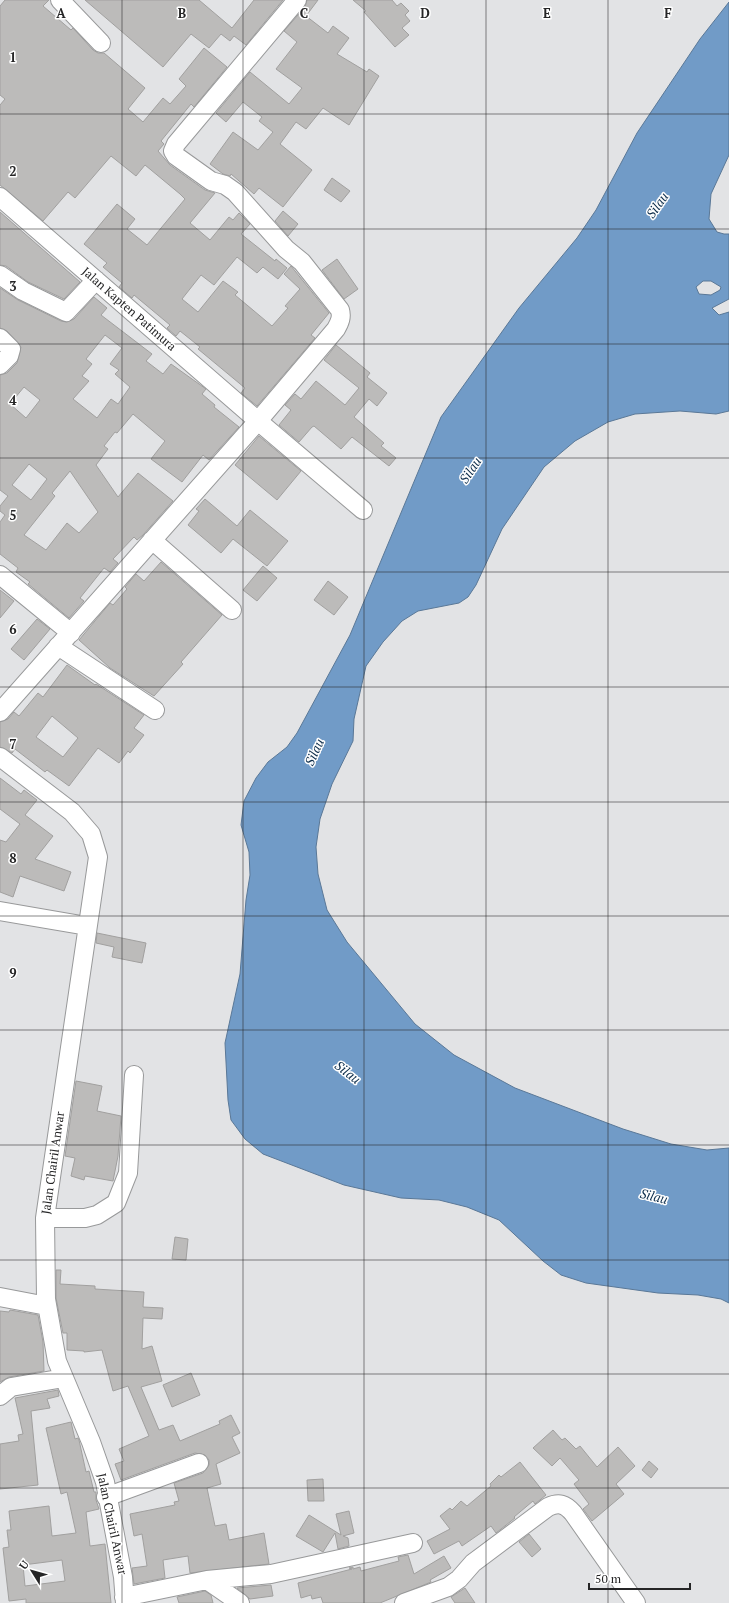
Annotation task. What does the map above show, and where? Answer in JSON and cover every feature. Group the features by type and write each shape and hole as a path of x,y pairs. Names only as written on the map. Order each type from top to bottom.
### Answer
{"street":[{"path":"60,0 101,43"},
{"path":"0,712 258,421 336,329 342,316 340,310 302,262 286,249 235,192 225,185 211,181 176,156 173,151 176,144 297,0"},
{"name":"Jalan Kapten Patimura","path":"0,197 363,510"},
{"path":"0,275 23,291 66,312 96,280"},
{"path":"0,338 11,349 9,356 0,365"},
{"path":"152,540 232,610"},
{"path":"0,575 71,633"},
{"path":"58,646 155,710"},
{"name":"Jalan Chairil Anwar","path":"0,757 72,812 91,834 98,857 45,1218 47,1306 57,1361 91,1442 105,1482 106,1497 114,1525 123,1577 124,1600"},
{"path":"0,910 87,926"},
{"path":"45,1218 85,1218 97,1215 116,1203 128,1173 134,1075"},
{"path":"0,1297 47,1306"},
{"path":"0,1396 11,1387 64,1378"},
{"path":"106,1497 199,1463"},
{"path":"404,1603 448,1586 459,1580 473,1563 548,1507 557,1503 566,1505 573,1513 636,1603"},
{"path":"124,1600 207,1580 271,1574 412,1543"},
{"path":"207,1580 240,1603"}],"water":[{"name":"Silau","path":"729,2 729,155 711,194 709,219 717,232 729,234 729,299 712,308 719,315 729,312 729,411 716,414 680,411 635,414 608,422 575,441 544,467 502,529 476,585 468,597 459,603 418,611 402,621 383,642 366,666 354,719 353,741 332,784 320,819 316,847 318,874 327,910 347,942 415,1024 454,1055 515,1088 623,1129 671,1144 707,1150 729,1148 729,1303 721,1299 698,1295 658,1293 586,1283 561,1275 543,1261 499,1220 467,1207 439,1200 401,1198 344,1185 263,1154 245,1139 231,1120 228,1100 225,1043 240,974 246,900 250,875 249,852 241,825 244,801 256,778 268,762 287,747 297,733 350,635 441,417 519,308 577,238 596,210 637,133 700,39","holes":["703,281 711,281 721,287 720,290 711,295 699,294 696,287"]}],"building":[{"path":"5,0 49,0 43,6 71,30 73,28 93,50 98,53 104,53 145,88 128,109 143,122 163,98 170,104 186,86 179,79 204,48 227,67 194,107 191,104 161,141 164,144 158,151 170,165 205,190 215,193 190,223 210,240 229,217 233,220 239,213 250,224 241,234 275,261 276,259 287,268 278,279 263,267 257,273 237,257 214,285 201,275 182,299 198,312 223,281 238,292 235,295 272,326 288,308 285,306 300,289 284,274 291,266 329,313 311,335 315,338 257,406 241,393 245,388 198,349 200,347 180,331 176,336 167,328 170,325 134,295 132,298 119,287 122,283 103,267 107,263 84,244 117,204 135,219 127,229 147,245 185,199 180,194 145,165 136,176 111,156 75,198 68,192 43,221 0,185 0,105 5,99 0,95 0,6"},
{"path":"85,0 199,0 232,28 254,0 283,0 246,45 234,36 230,41 221,34 209,48 191,34 163,67"},
{"path":"307,0 318,0 306,16 328,33 333,26 349,38 337,54 367,72 369,69 379,76 349,125 323,108 306,129 296,122 280,144 312,170 283,207 259,188 254,194 231,174 230,176 223,174 210,164 233,132 258,150 273,132 259,121 262,117 243,102 226,122 216,113 250,72 289,104 302,88 276,69 297,42 284,31 305,7"},
{"path":"353,0 392,0 397,6 401,3 409,11 405,15 410,21 402,28 409,35 395,47 364,12 366,11"},
{"path":"332,178 350,191 341,202 324,190"},
{"path":"283,211 298,224 288,236 275,221"},
{"path":"0,212 80,282 64,299 28,282 6,266 0,265"},
{"path":"337,259 358,289 344,299 322,270"},
{"path":"0,288 18,300 61,321 67,322 74,319 94,297 107,308 101,315 152,354 146,361 163,374 171,364 206,389 202,394 215,405 214,407 239,427 209,460 203,455 182,482 151,459 165,441 133,414 117,433 115,432 104,446 108,449 96,465 118,497 138,473 173,501 143,535 137,540 134,537 113,559 118,563 110,572 104,568 80,598 84,601 69,618 28,584 30,582 16,572 18,568 0,554 0,522 5,515 0,511 0,506 8,496 0,490 0,375 7,373 17,363 21,347 7,331 0,328","holes":["105,335 122,348 110,364 119,370 115,374 130,387 118,404 111,399 97,418 73,399 89,381 82,376 92,364 86,359","24,387 40,400 26,418 10,404","29,464 47,479 31,500 12,485","70,471 98,512 79,533 67,523 46,550 24,535 55,496 52,493"]},
{"path":"336,345 370,373 367,377 387,393 377,406 369,399 354,417 384,443 381,446 396,458 389,466 352,437 341,449 314,426 299,442 279,425 291,410 285,405 295,394 301,399 316,381 345,405 359,388 324,360"},
{"path":"259,436 301,471 277,500 235,465"},
{"path":"205,499 237,526 250,510 288,541 267,566 233,539 221,553 188,525 199,511 196,509"},
{"path":"161,562 222,615 181,662 183,664 154,696 110,668 79,640 110,603 113,605 127,589 125,587 136,574 144,581"},
{"path":"263,566 277,578 257,601 243,590"},
{"path":"328,581 348,597 334,615 314,600"},
{"path":"0,590 14,601 0,618"},
{"path":"37,619 50,629 24,660 11,649"},
{"path":"67,665 95,685 96,684 144,715 134,728 144,735 130,753 128,751 119,763 98,748 69,786 47,770 45,772 15,749 12,753 0,747 0,722 8,719 14,712 19,716 38,693 43,697","holes":["52,716 78,738 63,757 36,737"]},
{"path":"0,778 21,794 24,790 37,800 25,815 53,836 35,859 71,872 64,891 20,876 13,897 0,892 0,840 6,842 20,824 0,809"},
{"path":"97,933 146,943 142,963 112,957 114,947 96,943"},
{"path":"76,1081 102,1086 97,1111 121,1116 118,1156 113,1181 85,1176 84,1180 71,1176 75,1158 65,1156"},
{"path":"175,1237 188,1239 186,1260 172,1259"},
{"path":"56,1270 61,1270 60,1284 95,1286 95,1289 144,1292 143,1307 163,1308 162,1319 143,1318 142,1349 152,1346 162,1381 141,1387 159,1430 173,1425 180,1441 220,1424 219,1421 231,1415 240,1433 232,1437 240,1453 216,1464 221,1484 207,1488 215,1526 226,1524 229,1540 264,1533 269,1564 190,1573 188,1556 163,1560 165,1578 134,1584 132,1568 147,1566 142,1534 134,1536 130,1514 175,1505 174,1502 179,1501 174,1483 203,1473 209,1465 209,1460 205,1455 195,1453 121,1480 115,1464 124,1461 119,1449 149,1436 128,1386 113,1391 102,1350 84,1352 67,1350 67,1333 63,1333 56,1298"},
{"path":"10,1310 38,1315 43,1342 44,1371 9,1377 0,1382 0,1311 9,1312"},
{"path":"191,1373 200,1395 172,1407 163,1385"},
{"path":"58,1390 59,1396 47,1399 50,1408 31,1411 38,1485 0,1489 0,1444 19,1441 18,1435 23,1434 15,1398"},
{"path":"71,1422 75,1439 78,1438 79,1440 86,1472 89,1471 94,1492 96,1492 96,1500 99,1509 86,1512 90,1546 105,1544 111,1603 26,1603 26,1599 9,1601 3,1548 9,1547 7,1530 11,1530 9,1511 49,1506 52,1536 76,1533 67,1492 61,1494 46,1428","holes":["62,1560 65,1581 25,1586 23,1565"]},
{"path":"553,1430 562,1440 565,1438 576,1449 580,1446 597,1467 618,1447 635,1466 616,1484 624,1494 592,1521 583,1509 589,1504 574,1484 579,1480 560,1458 552,1466 533,1448"},
{"path":"649,1461 658,1469 651,1478 642,1470"},
{"path":"520,1462 546,1495 535,1504 533,1501 496,1533 491,1526 462,1546 459,1541 434,1554 427,1541 450,1529 440,1516 450,1508 452,1510 461,1501 467,1506 491,1486 490,1484 499,1475 501,1477"},
{"path":"323,1479 324,1501 308,1501 307,1480"},
{"path":"349,1511 354,1533 343,1536 348,1538 349,1546 338,1549 335,1533 323,1552 296,1536 309,1515 341,1535 336,1514"},
{"path":"529,1534 541,1549 532,1557 519,1542"},
{"path":"408,1555 414,1574 444,1556 451,1568 430,1580 431,1582 380,1603 323,1603 321,1597 312,1599 311,1595 301,1598 298,1583 352,1569 349,1568 353,1567 353,1569 360,1567 361,1571 399,1561 398,1557"},
{"path":"271,1585 273,1596 250,1599 237,1588"},
{"path":"465,1588 475,1603 455,1603 451,1597"},
{"path":"205,1591 211,1595 213,1603 179,1603 177,1597"}]}
